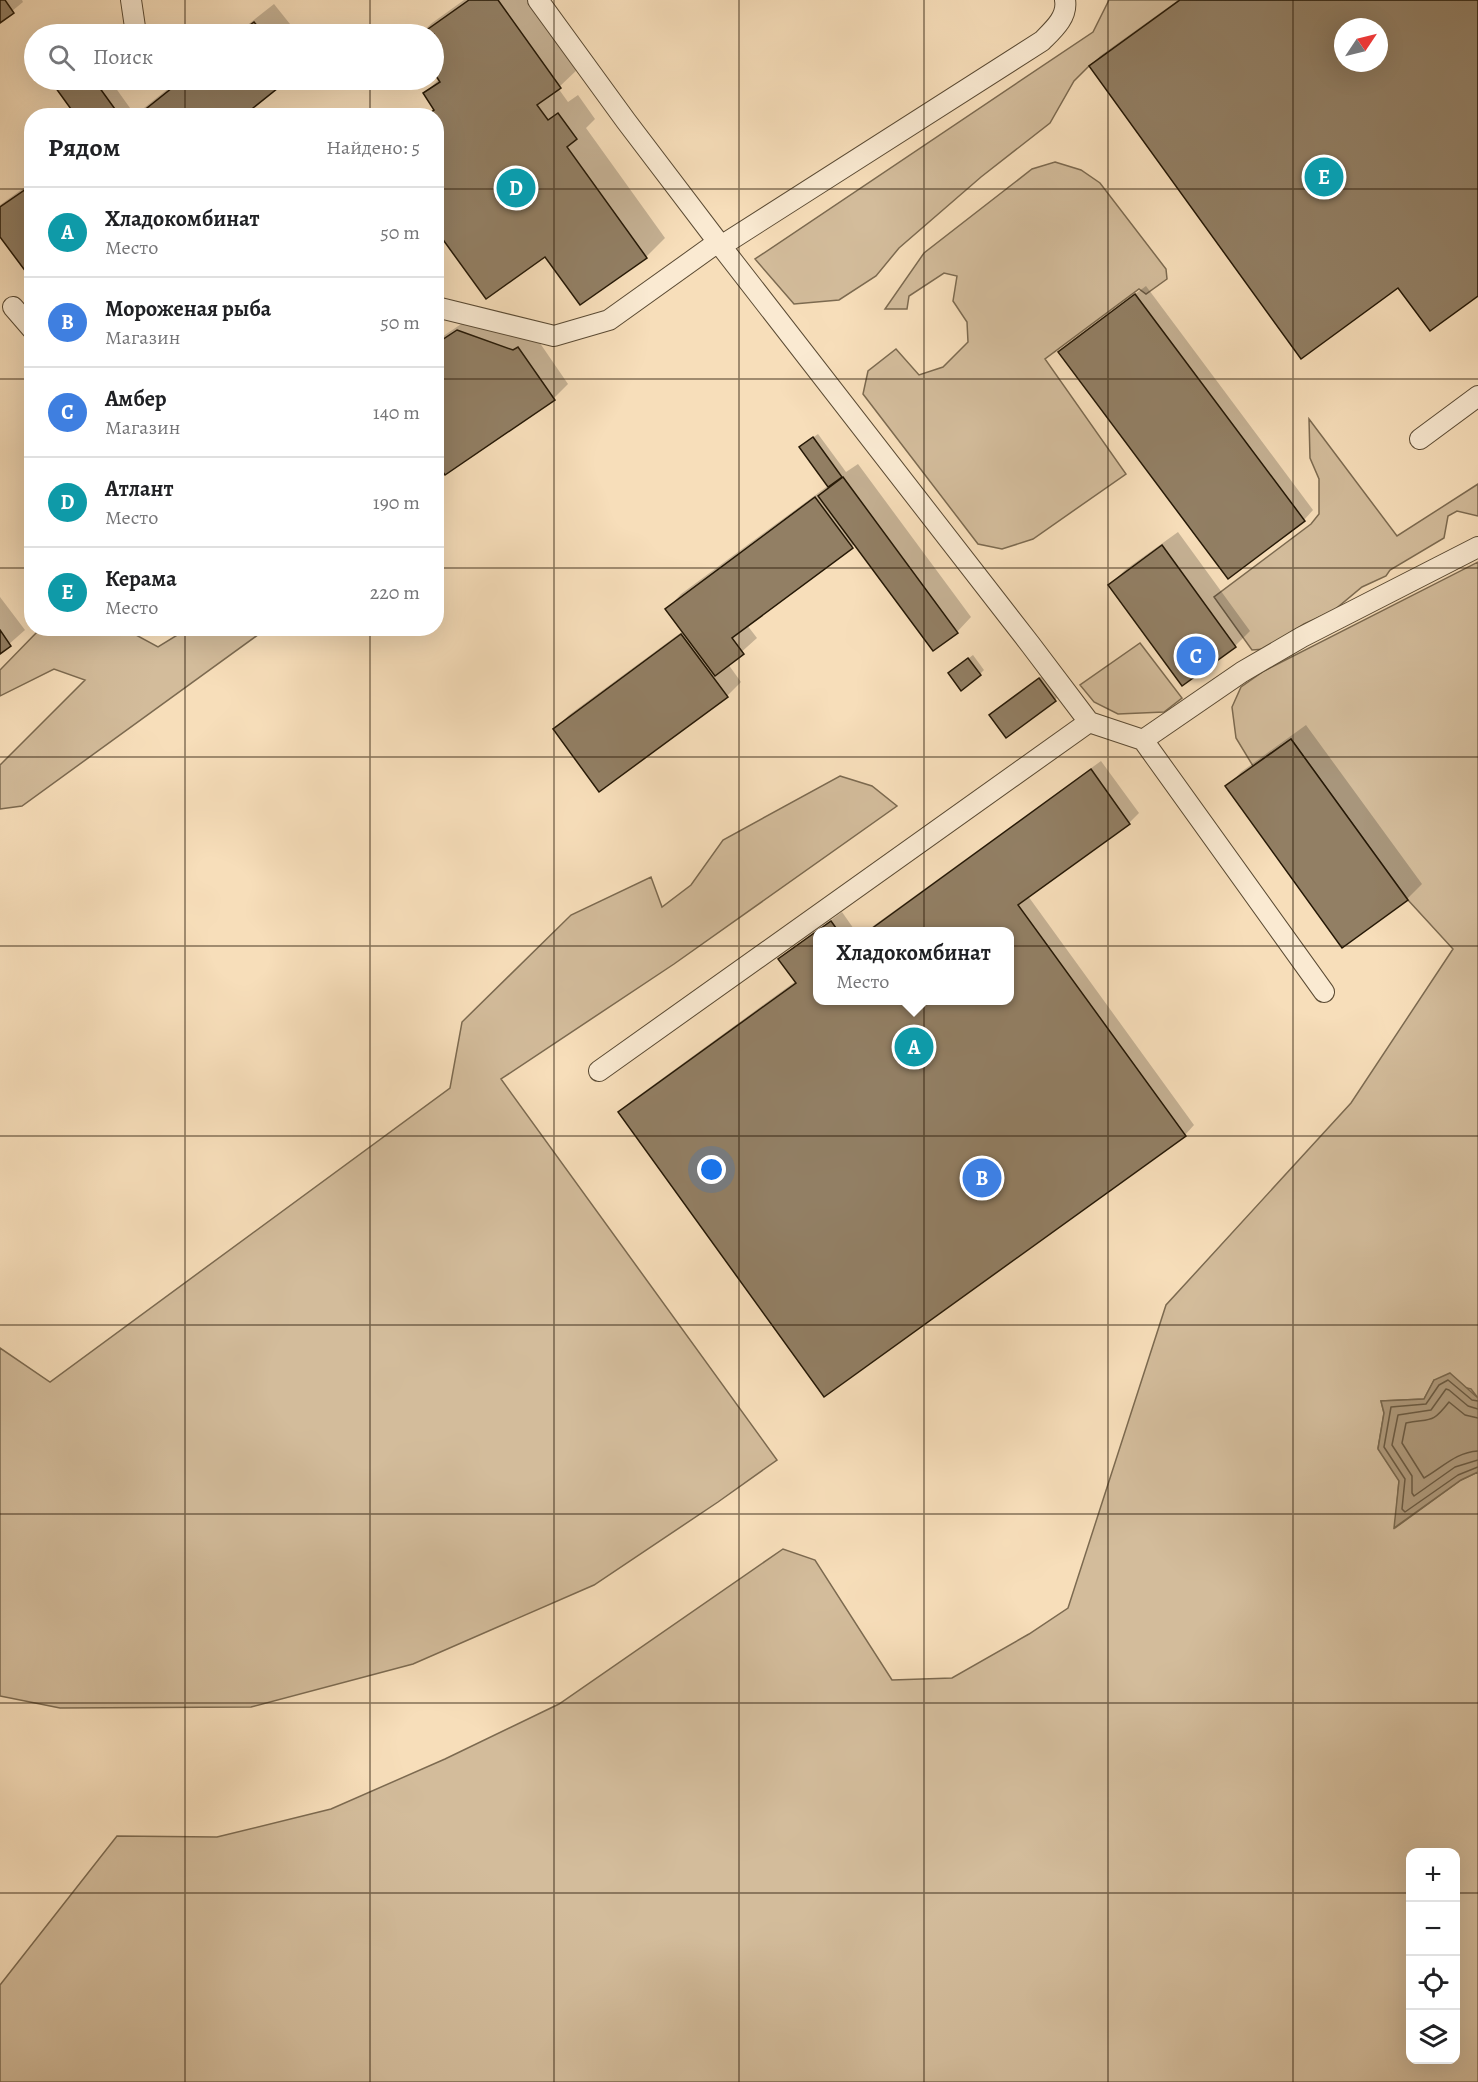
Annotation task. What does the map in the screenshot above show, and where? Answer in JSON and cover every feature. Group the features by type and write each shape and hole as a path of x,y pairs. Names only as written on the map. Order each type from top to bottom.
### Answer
{"lane":[{"path":"131,0 135,24"},
{"path":"538,0 626,121 1089,722 1143,740 1324,992"},
{"path":"444,309 554,336 609,320 720,244 1042,41 1059,23 1066,7 1065,0"},
{"path":"13,307 24,320"},
{"path":"1420,439 1478,396"},
{"path":"1143,740 1242,672 1302,637 1478,547"},
{"path":"598,1071 1089,722"}],"shaded area":[{"path":"1109,0 1180,0 1089,66 1074,81 1050,123 981,177 899,248 876,276 839,300 794,304 755,259 1093,32"},
{"path":"1055,162 1081,170 1100,183 1166,269 1167,279 1146,294 1139,289 1045,359 1126,474 1033,539 1002,549 978,544 863,394 868,371 896,349 919,375 943,367 968,342 967,322 953,301 957,276 944,273 909,296 907,309 885,309 924,253 1032,169"},
{"path":"1309,419 1397,536 1478,484 1478,516 1457,511 1448,516 1444,538 1390,570 1386,576 1362,587 1333,611 1304,624 1265,649 1252,650 1214,597 1311,524 1319,514 1319,479 1310,458"},
{"path":"1478,562 1478,1398 1471,1389 1434,1380 1424,1399 1381,1401 1384,1413 1378,1448 1399,1480 1395,1528 1461,1480 1478,1472 1478,2082 0,2082 0,1985 117,1836 217,1837 331,1809 445,1759 559,1704 783,1549 815,1560 892,1680 952,1678 1029,1634 1068,1608 1166,1305 1351,1103 1453,949 1408,900 1291,739 1253,766 1236,738 1232,707 1241,687 1264,671"},
{"path":"33,636 138,636 158,647 176,636 256,636 22,806 0,809 0,765 85,680 54,669 0,696 0,670"},
{"path":"1140,643 1182,698 1164,712 1118,714 1094,702 1080,685"},
{"path":"840,776 872,786 897,806 674,964 501,1079 777,1460 594,1585 413,1664 251,1707 60,1708 0,1696 0,1348 50,1382 450,1088 462,1022 571,915 651,877 662,907 691,885 723,840"}],"water":[{"path":"1450,1373 1478,1398 1478,1472 1461,1480 1394,1528 1399,1481 1378,1449 1384,1413 1381,1401 1424,1399 1434,1380"}],"building":[{"path":"0,0 5,0 14,13 0,23"},
{"path":"469,0 498,0 561,88 537,105 548,120 558,113 577,139 567,147 647,258 580,305 545,257 486,299 444,241 444,108 433,108 423,93 428,90 444,90 444,24 435,24"},
{"path":"1180,0 1478,0 1478,296 1430,331 1398,288 1301,359 1089,66"},
{"path":"57,90 101,90 114,108 70,108"},
{"path":"170,90 276,90 253,108 147,108"},
{"path":"24,190 24,269 0,237 0,207"},
{"path":"1135,294 1305,521 1228,579 1058,352"},
{"path":"457,330 513,350 518,347 555,400 445,475 444,474 444,339"},
{"path":"813,437 842,477 828,487 799,447"},
{"path":"843,477 958,633 933,651 818,496"},
{"path":"815,497 853,548 732,638 744,654 715,676 665,609"},
{"path":"1162,545 1236,647 1182,686 1108,585"},
{"path":"0,630 11,646 0,654"},
{"path":"681,634 728,697 599,792 553,729"},
{"path":"968,658 981,675 961,691 948,673"},
{"path":"1039,678 1056,701 1006,738 989,715"},
{"path":"1291,739 1408,900 1342,948 1225,786"},
{"path":"1091,769 1130,824 1018,905 1186,1136 824,1397 618,1112 796,983 778,959 813,934 813,1005 1014,1005 1014,927 874,927"},
{"path":"831,921 835,927 823,927"}],"place":[{"name":"Керама","path":"1324,177"},
{"name":"Атлант","path":"516,188"},
{"name":"Амбер","path":"1196,656"},
{"name":"Хладокомбинат","path":"914,1047"},
{"name":"Мороженая рыба","path":"982,1178"}]}
